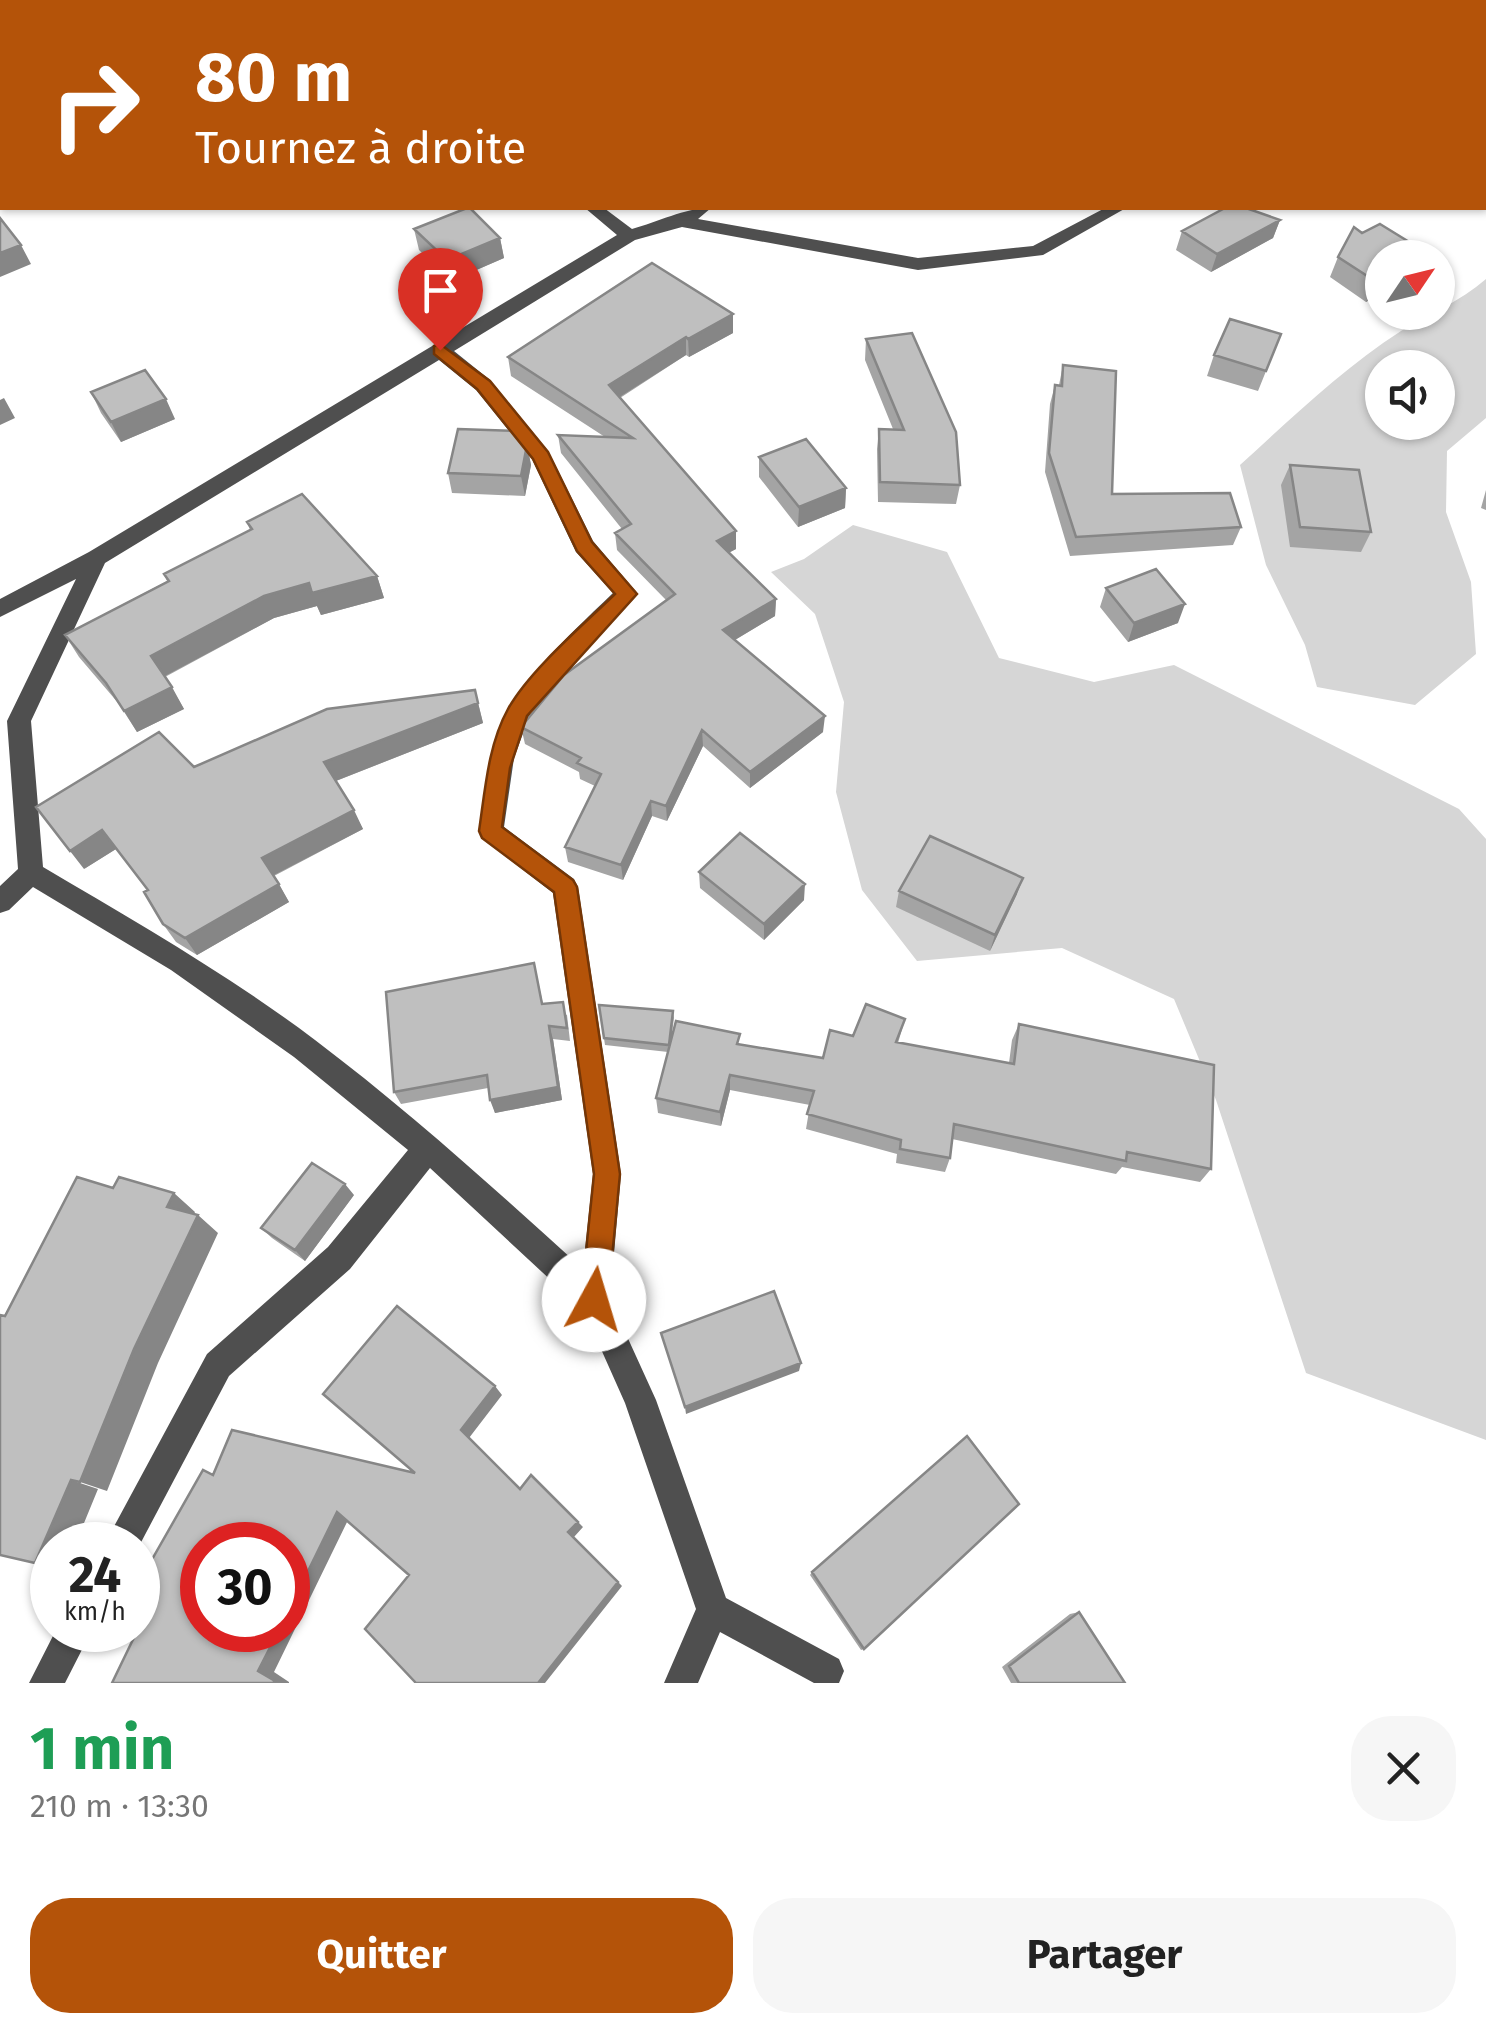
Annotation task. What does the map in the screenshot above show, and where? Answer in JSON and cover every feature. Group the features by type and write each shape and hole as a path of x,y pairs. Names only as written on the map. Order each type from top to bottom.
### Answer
{"street":[{"path":"596,210 629,236"},
{"path":"0,609 97,558 629,236 681,221 699,210"},
{"path":"681,221 918,264 1037,251 1113,210"},
{"path":"440,350 484,385 541,456 584,546 627,594 569,651 517,712 499,768 490,831 565,887 607,1174 594,1300"},
{"path":"31,873 19,722 97,558"},
{"path":"0,902 31,873"},
{"path":"31,873 180,962 304,1048 428,1148 594,1300 640,1400 713,1609 828,1671"},
{"path":"133,1522 218,1365 339,1258 428,1148"},
{"path":"680,1683 713,1609"},
{"path":"46,1683 63,1652"}],"shaded area":[{"path":"1486,279 1486,418 1447,451 1446,512 1471,582 1476,654 1415,705 1317,687 1305,645 1266,565 1240,465 1365,356 1365,440 1455,440 1455,350 1374,350 1403,330 1455,330 1455,301"},
{"path":"853,525 947,552 999,658 1094,682 1174,665 1459,809 1486,839 1486,1440 1306,1373 1216,1100 1174,999 1062,948 917,961 862,890 836,792 844,702 815,614 771,572 804,559"}],"building":[{"path":"462,210 472,210 500,238 447,260 414,229"},
{"path":"1221,210 1252,210 1280,220 1217,254 1182,231"},
{"path":"0,218 21,245 0,253"},
{"path":"1380,224 1406,240 1365,240 1365,275 1338,257 1354,227 1362,233"},
{"path":"652,263 733,314 686,337 609,385 736,531 717,541 776,599 723,630 825,716 750,772 702,730 666,806 651,801 621,865 565,847 601,774 577,763 581,758 521,727 564,675 675,594 615,533 631,524 558,435 633,438 508,357"},
{"path":"1230,319 1281,334 1266,371 1214,355"},
{"path":"912,333 956,432 960,485 880,482 879,429 904,430 866,339"},
{"path":"1063,365 1116,371 1112,494 1230,493 1241,527 1076,537 1049,453 1055,385 1062,386"},
{"path":"145,370 166,399 111,422 91,392"},
{"path":"458,429 518,431 527,445 521,476 448,473"},
{"path":"806,439 846,488 799,507 759,457"},
{"path":"1290,465 1359,470 1371,532 1300,527"},
{"path":"302,494 377,576 312,593 309,583 264,596 151,656 172,687 124,711 65,635 169,581 164,574 252,529 247,522"},
{"path":"1156,569 1185,604 1134,623 1106,588"},
{"path":"475,690 478,703 324,762 354,810 262,858 279,884 185,938 163,924 144,892 148,890 102,830 70,851 36,807 159,732 194,767 327,709"},
{"path":"740,833 805,884 764,924 699,872"},
{"path":"930,836 1023,878 995,935 899,891"},
{"path":"534,963 542,1004 563,1002 567,1028 549,1026 558,1087 490,1100 487,1075 394,1092 386,992"},
{"path":"866,1004 905,1019 896,1042 1014,1064 1019,1024 1214,1065 1211,1169 1127,1152 1126,1161 954,1124 950,1158 900,1149 901,1140 807,1114 814,1091 730,1075 720,1112 656,1098 676,1021 740,1034 737,1044 823,1058 830,1030 853,1036"},
{"path":"599,1005 673,1011 669,1045 604,1038"},
{"path":"312,1163 345,1184 295,1250 261,1228"},
{"path":"77,1177 113,1188 119,1177 174,1193 167,1207 198,1215 134,1349 80,1482 71,1480 53,1522 30,1522 30,1562 0,1555 0,1315 5,1316"},
{"path":"774,1291 801,1363 685,1407 661,1333"},
{"path":"397,1306 495,1386 461,1430 520,1489 531,1475 578,1522 568,1532 618,1582 538,1683 416,1683 365,1629 409,1575 337,1512 310,1567 310,1522 180,1522 180,1652 268,1652 258,1671 273,1683 112,1683 127,1652 160,1652 160,1545 203,1470 213,1475 232,1430 415,1473 323,1394"},
{"path":"967,1436 1019,1504 864,1649 812,1572"},
{"path":"1079,1612 1125,1683 1019,1683 1009,1666"}],"route":[{"path":"440,350 484,385 541,456 584,546 627,594 569,651 517,712 499,768 490,831 565,887 607,1174 594,1300"}]}
